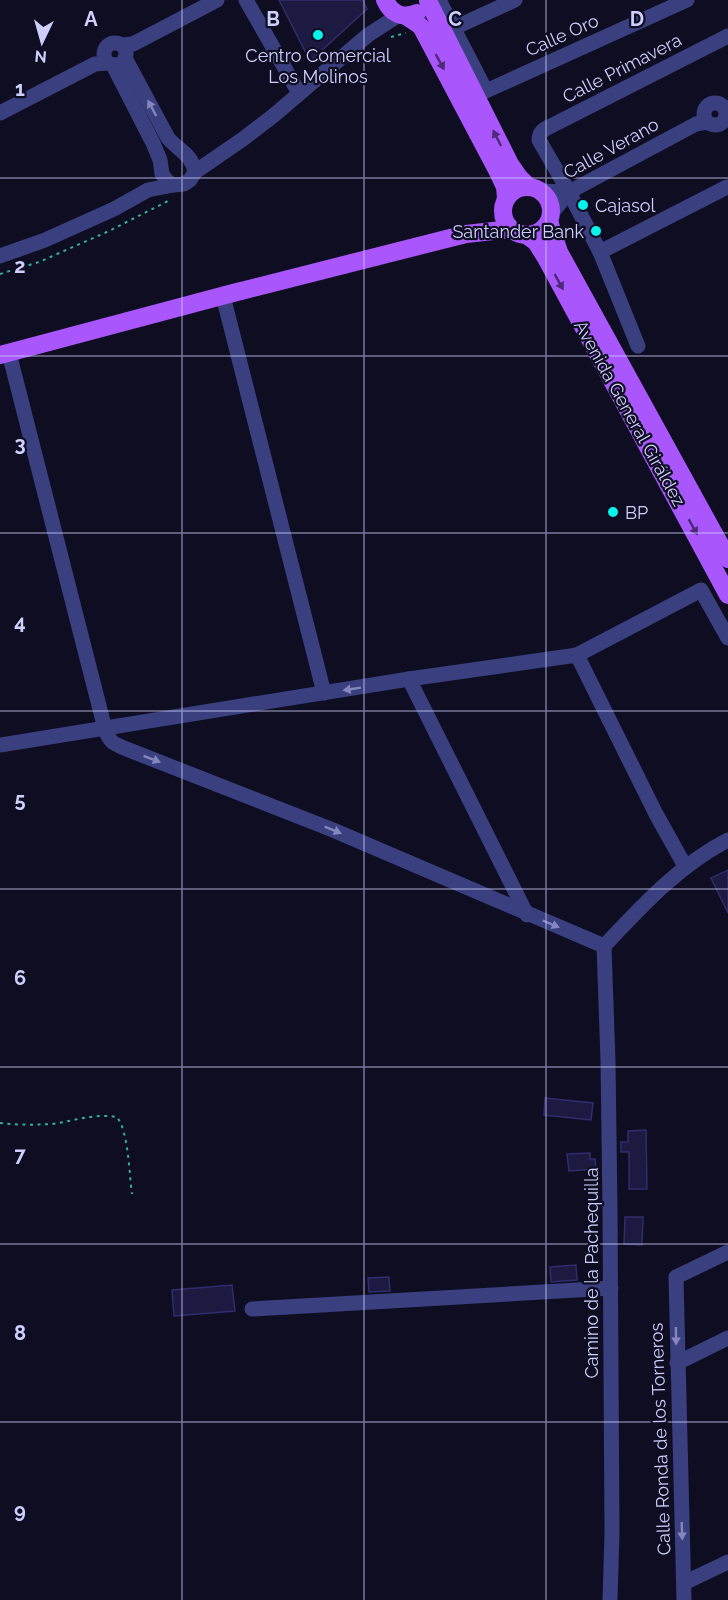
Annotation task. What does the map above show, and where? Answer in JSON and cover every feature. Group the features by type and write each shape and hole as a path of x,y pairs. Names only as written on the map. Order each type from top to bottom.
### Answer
{"main road":[{"path":"384,0 390,9 405,21 418,24 422,28 505,187 504,220 518,232"},
{"path":"4,354 466,234 518,232 533,234 540,231 550,218 548,200 519,177 510,164 432,0 405,21"},
{"path":"466,234 504,204 518,188 535,189"},
{"name":"Avenida General Giráldez","path":"550,218 559,252 728,559"},
{"name":"Avenida General Giráldez","path":"518,232 536,242 546,258 728,595"}],"street":[{"path":"0,113 116,56 217,0"},
{"path":"246,0 299,93"},
{"path":"373,32 384,0"},
{"path":"432,0 454,28 515,0"},
{"name":"Calle Oro","path":"454,28 486,91 687,0"},
{"path":"0,256 114,209 148,190 173,184 184,184 195,172 273,116 373,32 405,21"},
{"name":"Calle Primavera","path":"569,192 539,140 541,132 728,36"},
{"path":"116,56 168,138 193,162 195,172"},
{"path":"116,56 153,143 164,177 173,184"},
{"name":"Calle Verano","path":"550,218 569,192 718,118"},
{"path":"148,190 161,165 173,155 207,155 226,150"},
{"path":"600,252 728,186"},
{"path":"535,189 569,192 600,252 638,346"},
{"path":"224,296 324,693"},
{"path":"4,354 105,729 111,742 333,830 527,915 604,946 685,866 728,840"},
{"path":"0,745 409,679 577,655 700,590 728,638"},
{"path":"577,655 656,814 685,866"},
{"path":"409,679 527,915"},
{"name":"Camino de la Pachequilla","path":"604,946 611,1288 610,1600"},
{"name":"Calle Ronda de los Torneros","path":"684,1600 676,1277 728,1252"},
{"path":"252,1309 611,1288"},
{"path":"677,1363 728,1338"},
{"path":"684,1583 728,1562"}],"path":[{"path":"388,38 405,21"},
{"path":"0,1122 24,1125 53,1124 105,1115 117,1117 125,1134 132,1194"}],"building":[{"name":"Centro Comercial Los Molinos","path":"279,0 363,0 367,9 310,61"},
{"path":"728,870 728,913 711,878"},
{"path":"545,1098 593,1103 591,1120 544,1115"},
{"path":"646,1130 647,1189 629,1189 629,1152 621,1152 621,1142 628,1142 628,1131"},
{"path":"590,1153 590,1159 595,1159 596,1169 569,1171 567,1154"},
{"path":"625,1217 643,1217 642,1245 624,1244"},
{"path":"576,1265 577,1280 551,1282 550,1267"},
{"path":"389,1277 390,1291 369,1292 368,1278"},
{"path":"232,1285 235,1311 174,1316 172,1290"}],"place":[{"name":"Centro Comercial Los Molinos","path":"318,35"},
{"name":"Cajasol","path":"583,205"},
{"name":"Santander Bank","path":"596,231"},
{"name":"BP","path":"613,512"}]}
